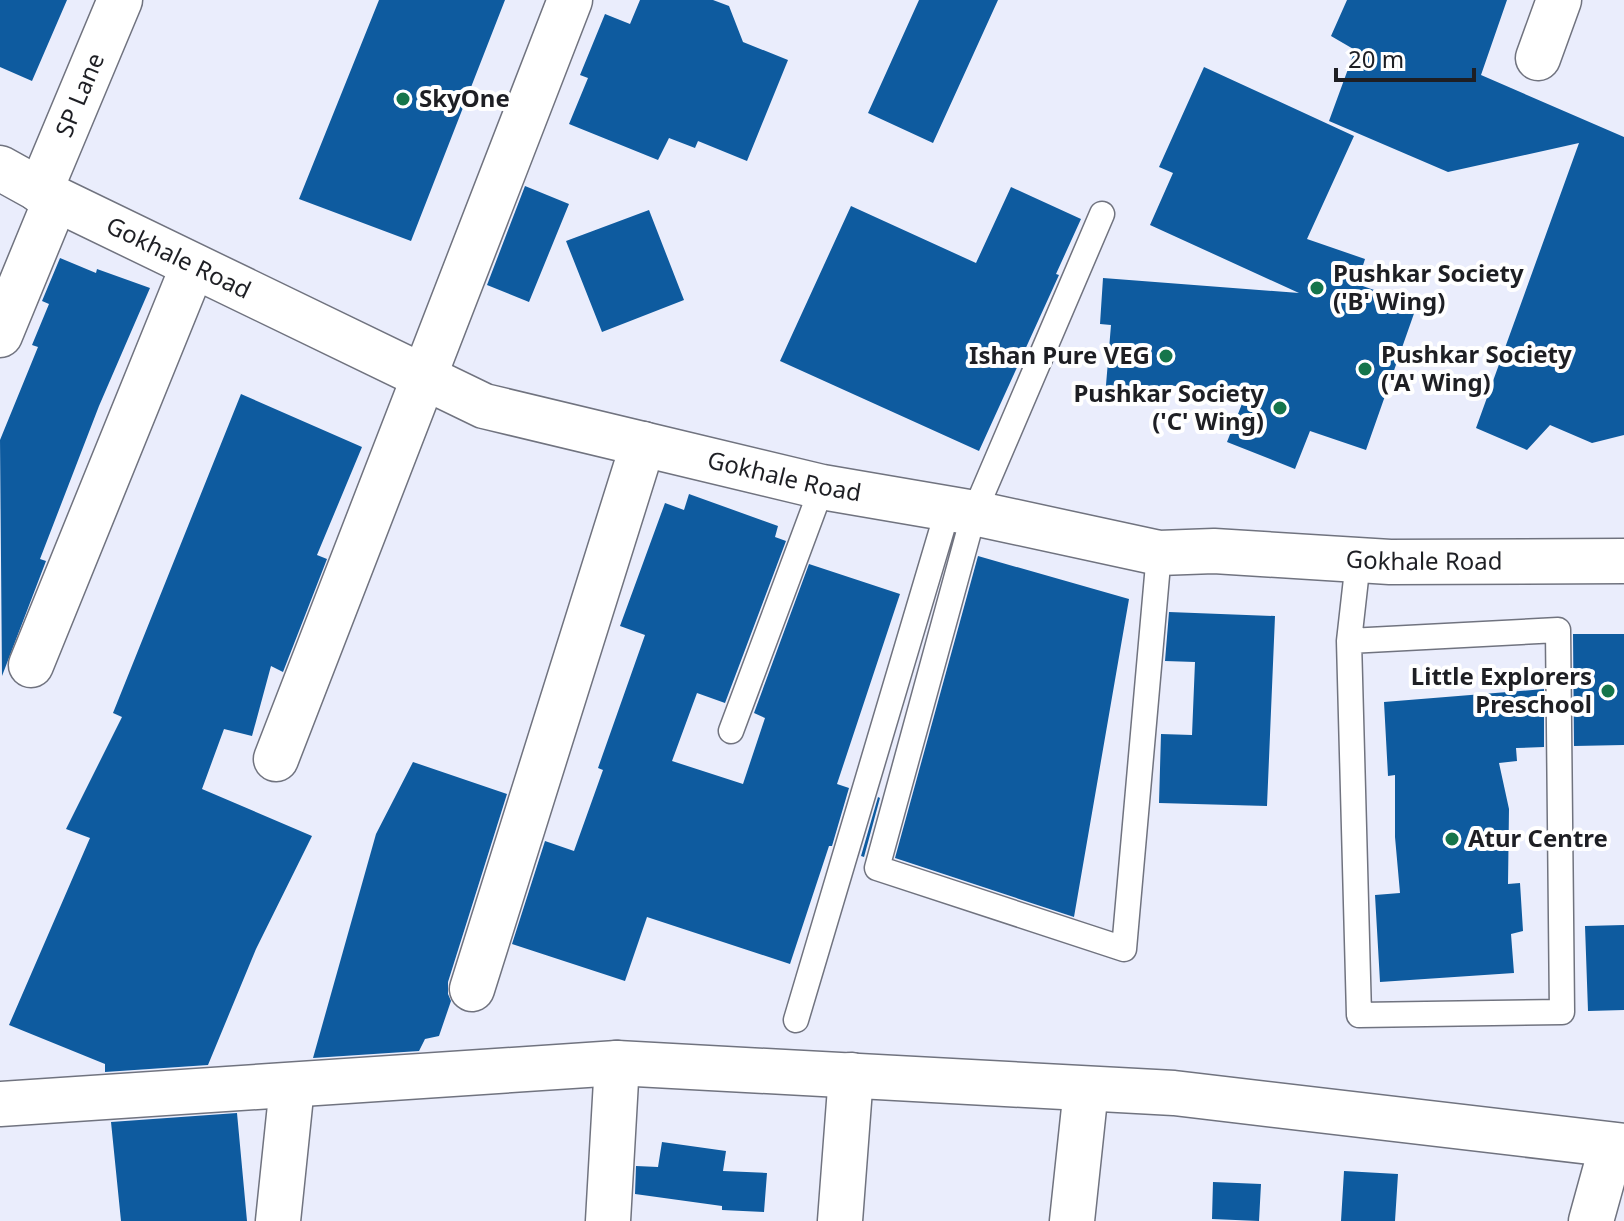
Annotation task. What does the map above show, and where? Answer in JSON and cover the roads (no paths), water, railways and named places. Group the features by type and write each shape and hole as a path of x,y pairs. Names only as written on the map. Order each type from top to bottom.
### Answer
{"street":[{"name":"SP Lane","path":"0,335 120,0"},
{"path":"276,759 570,0"},
{"path":"1538,58 1559,0"},
{"name":"Gokhale Road","path":"0,168 48,195 484,406 822,487 961,511 1159,553 1214,551 1358,561 1624,561"},
{"path":"31,665 193,266"},
{"path":"472,989 643,444"},
{"path":"608,1221 617,1063"},
{"path":"0,1104 617,1063 1174,1093 1618,1146 1591,1221"},
{"path":"840,1221 851,1075"},
{"path":"278,1221 292,1086"},
{"path":"1072,1221 1086,1089"}],"lane":[{"path":"796,1020 961,511 1102,214"},
{"path":"731,731 822,487"},
{"path":"961,511 877,868 1124,949 1159,553"},
{"path":"1349,641 1558,630 1562,1012 1359,1015 1349,641 1358,561"}],"place":[{"name":"SkyOne","path":"403,99"},
{"name":"Pushkar Society ('B' Wing)","path":"1317,288"},
{"name":"Ishan Pure VEG","path":"1166,356"},
{"name":"Pushkar Society ('A' Wing)","path":"1365,369"},
{"name":"Pushkar Society ('C' Wing)","path":"1280,408"},
{"name":"Little Explorers Preschool","path":"1608,691"},
{"name":"Atur Centre","path":"1452,839"}]}
